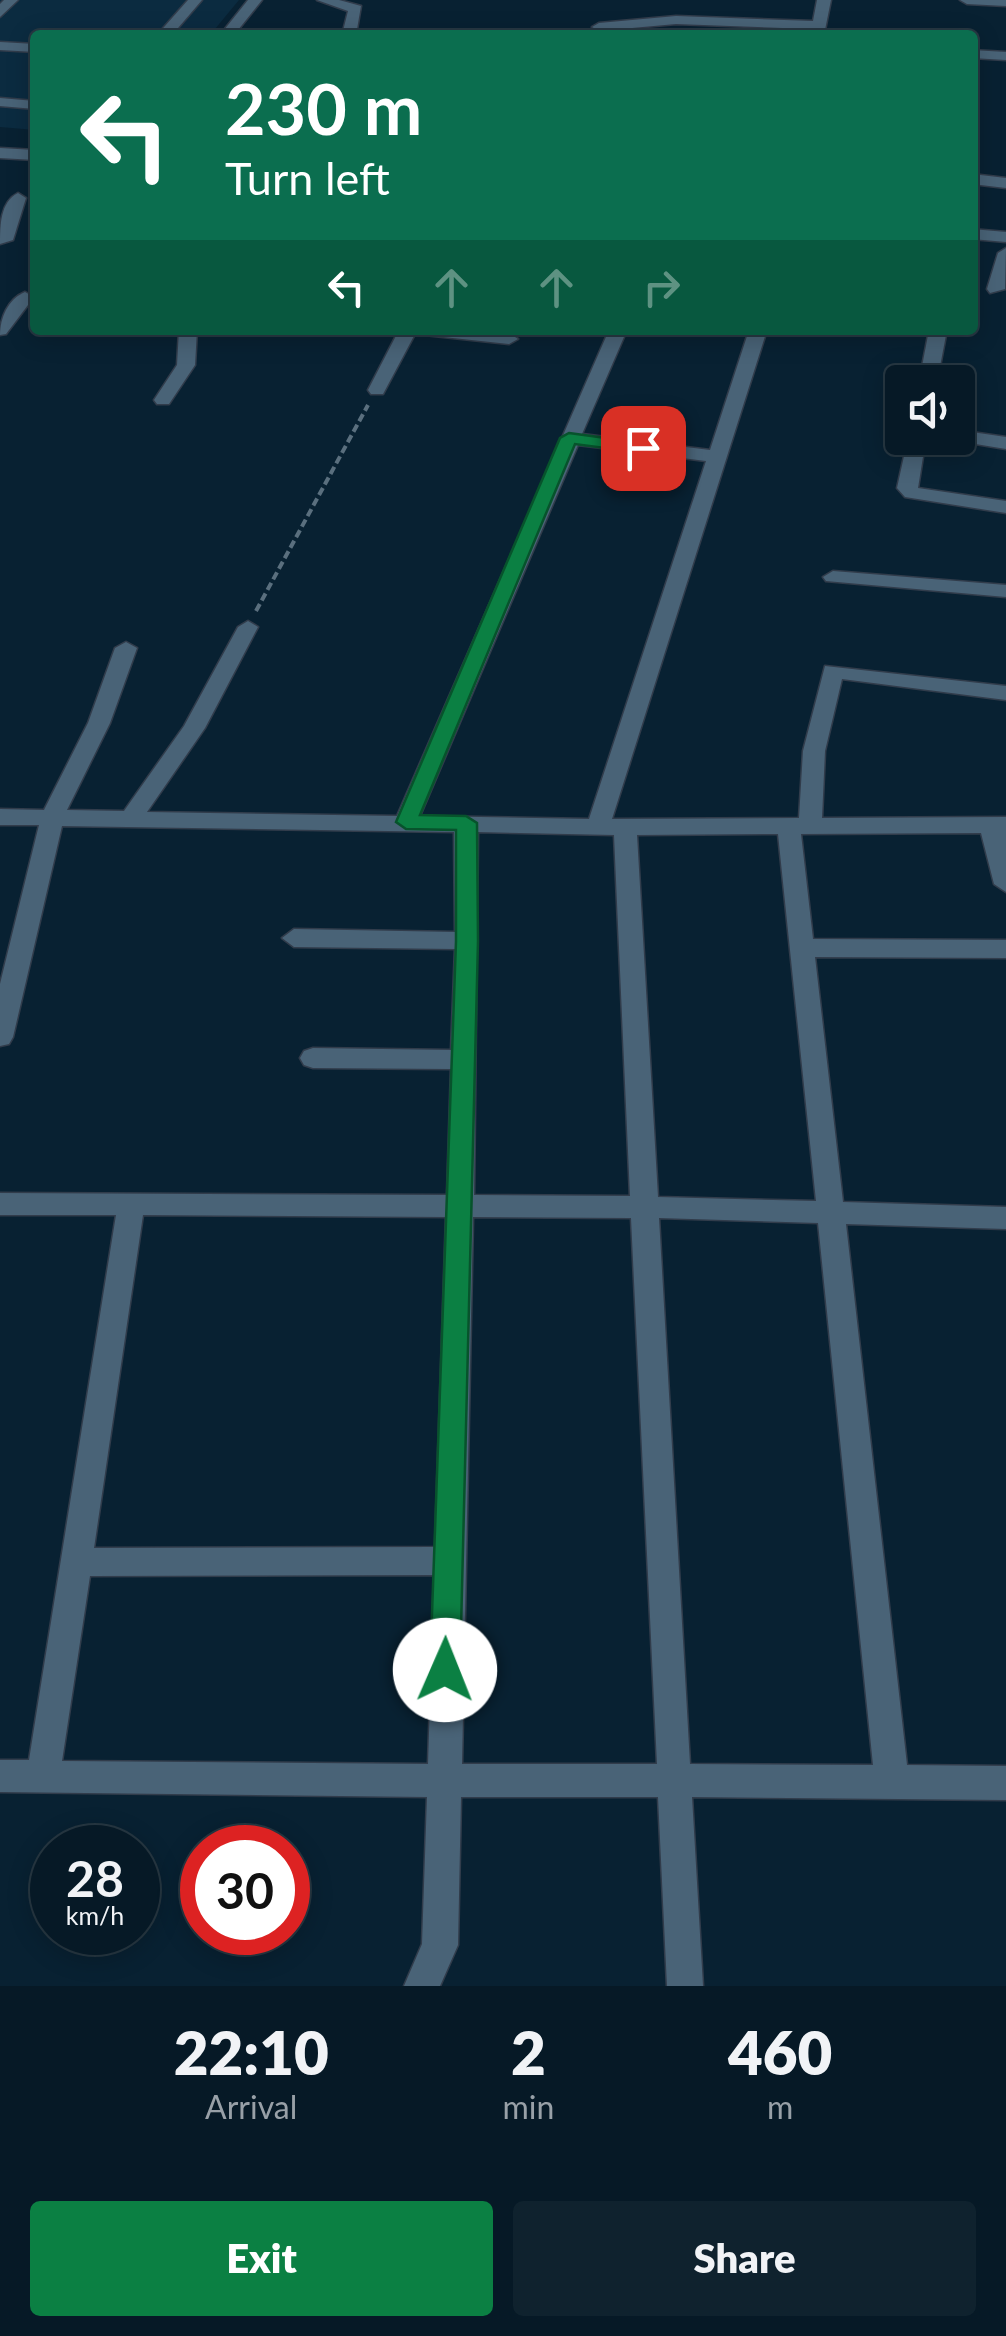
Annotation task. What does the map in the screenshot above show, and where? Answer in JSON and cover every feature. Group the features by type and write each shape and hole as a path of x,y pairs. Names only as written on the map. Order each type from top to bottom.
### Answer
{"street":[{"path":"0,13 11,0"},
{"path":"168,30 194,0"},
{"path":"231,30 255,0"},
{"path":"324,0 356,9 351,30"},
{"path":"600,26 676,20 817,30 824,0"},
{"path":"969,18 967,0 1006,2"},
{"path":"0,46 30,48"},
{"path":"978,54 1006,56"},
{"path":"0,102 30,105"},
{"path":"0,153 30,156"},
{"path":"978,181 1006,183"},
{"path":"0,195 27,199"},
{"path":"5,240 8,218 27,199"},
{"path":"978,235 1006,237"},
{"path":"1001,290 1006,253"},
{"path":"0,295 30,298"},
{"path":"0,330 30,298"},
{"path":"164,400 186,364 188,335"},
{"path":"377,390 405,335"},
{"path":"469,335 509,339"},
{"path":"406,822 616,335"},
{"path":"685,1986 645,1207 611,826 756,335"},
{"path":"931,365 937,335"},
{"path":"569,438 717,458"},
{"path":"975,438 1006,442"},
{"path":"914,455 907,488 912,493 1006,507"},
{"path":"834,576 1006,592"},
{"path":"131,818 194,728 248,628"},
{"path":"0,1037 52,817 99,723 126,648"},
{"path":"892,1781 803,948 799,826 834,671 1006,693"},
{"path":"0,817 611,826 999,826 1006,884"},
{"path":"422,1986 440,1944 467,941 466,823"},
{"path":"294,938 467,941"},
{"path":"803,948 1006,950"},
{"path":"313,1058 463,1060"},
{"path":"0,1204 645,1207 1006,1218"},
{"path":"43,1777 131,1206"},
{"path":"76,1562 448,1562"},
{"path":"0,1776 442,1778 675,1784 1006,1783"}],"path":[{"path":"248,628 306,514 377,390"}],"shaded area":[{"path":"0,0 239,0 214,30 30,30 30,130 0,127"}],"route":[{"path":"445,1670 467,941 466,823 406,822 569,438 643,448"}]}
